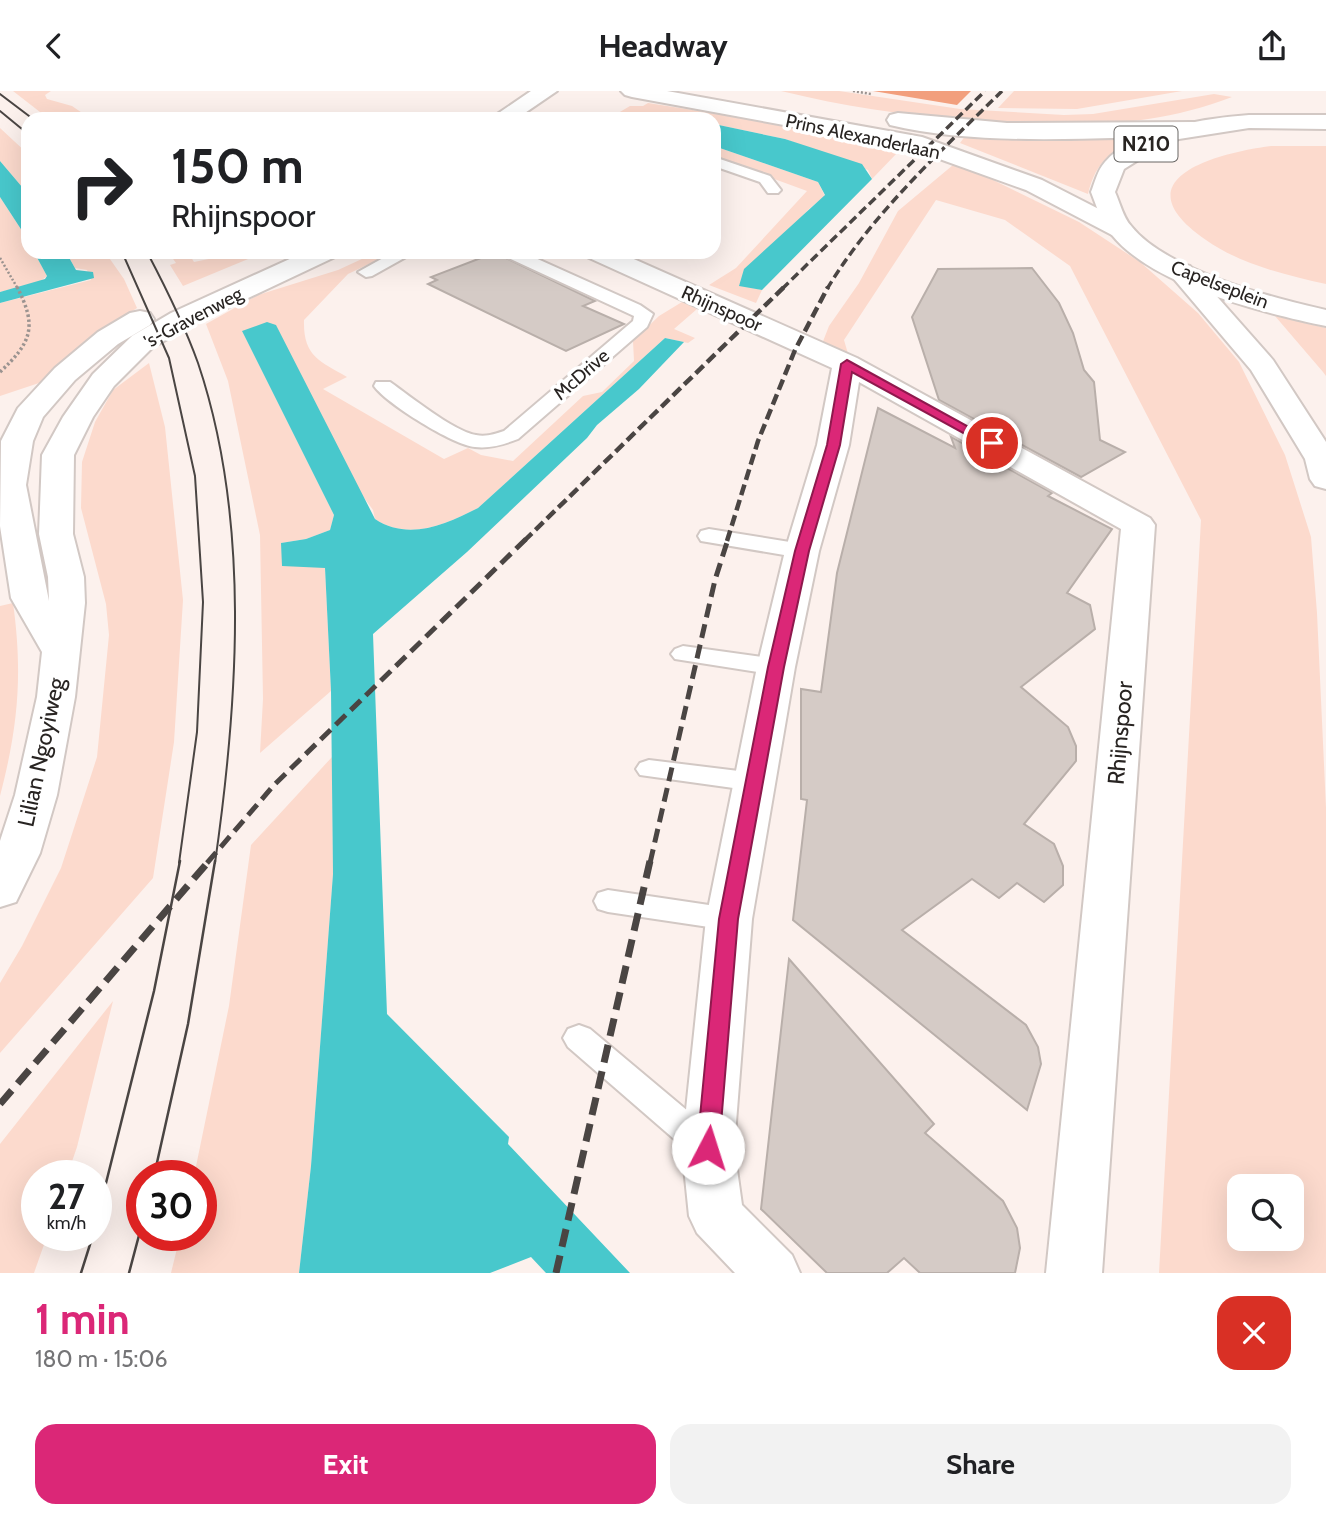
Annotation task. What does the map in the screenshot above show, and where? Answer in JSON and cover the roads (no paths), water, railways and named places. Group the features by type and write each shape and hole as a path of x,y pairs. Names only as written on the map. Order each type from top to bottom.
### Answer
{"main road":[{"name":"Prins Alexanderlaan","path":"632,91 914,142 1034,185 1121,230"},
{"name":"Prins Alexanderlaan","path":"731,91 926,125 1068,130 1193,129"},
{"path":"517,112 557,94"},
{"path":"541,112 557,94"},
{"path":"1219,125 1264,98"},
{"name":"Capelseplein","path":"1326,122 1268,121 1219,125 1193,129 1142,145 1113,166 1103,192 1121,230 1152,255 1181,272 1244,297 1326,318"},
{"name":"'s-Gravenweg","path":"9,545 10,485 17,441 14,414 108,338 173,300 263,259"},
{"name":"'s-Gravenweg","path":"56,534 58,455 78,417 103,380 142,342 181,319 311,259"},
{"name":"Rhijnspoor","path":"612,259 847,364 1138,525 1074,1273"},
{"name":"N210","path":"1181,272 1264,366 1321,459 1326,479"},
{"path":"772,1273 716,1216 708,1148 729,919 776,667 802,551 833,445 847,364"},
{"path":"14,414 78,417"},
{"path":"9,545 56,534"},
{"name":"Lilian Ngoyiweg","path":"0,890 18,853 36,795 55,697 67,603 66,577 56,534"},
{"name":"Lilian Ngoyiweg","path":"9,545 29,599 61,650"}],"lane":[{"path":"721,163 765,179 773,190"},
{"path":"366,272 393,259"},
{"name":"McDrive","path":"383,386 457,434 472,440 494,441 511,435 641,323 643,314 634,309 523,259"},
{"path":"709,536 802,551"},
{"path":"683,654 776,667"},
{"path":"649,769 755,782"},
{"path":"608,901 729,919"},
{"path":"579,1038 708,1148"}],"water":[{"path":"721,125 785,139 862,164 872,179 762,290 739,286 744,269 825,195 818,182 721,148"},
{"path":"0,161 21,186 21,229 0,197"},
{"path":"38,259 70,259 76,270 93,272 94,278 0,303 0,292 45,279 47,276"},
{"path":"267,322 276,325 375,519 388,526 413,530 440,525 478,508 665,338 684,342 639,389 597,425 587,438 467,552 373,634 387,1014 509,1137 508,1144 630,1273 546,1273 531,1257 490,1273 299,1273 311,1166 333,874 331,691 325,568 282,566 281,543 306,539 330,530 334,515 242,331"}],"tram line":[{"path":"0,94 24,112"},
{"path":"0,111 21,128"},
{"path":"125,259 169,358 195,476 203,602 197,732 179,863"},
{"path":"150,259 198,363 215,423 233,548 234,675 230,739 215,863"},
{"path":"112,1160 154,991 180,861"},
{"path":"158,1160 188,1024 215,861"},
{"path":"81,1273 88,1251"},
{"path":"129,1273 135,1251"}],"railway":[{"path":"782,289 985,91"},
{"path":"827,289 845,261 886,209 1002,91"},
{"path":"524,541 784,287"},
{"path":"727,541 758,441 795,350 828,287"},
{"path":"207,863 274,785 526,539"},
{"path":"650,863 715,580 728,539"},
{"path":"0,1104 209,861"},
{"path":"556,1273 650,861"}]}
